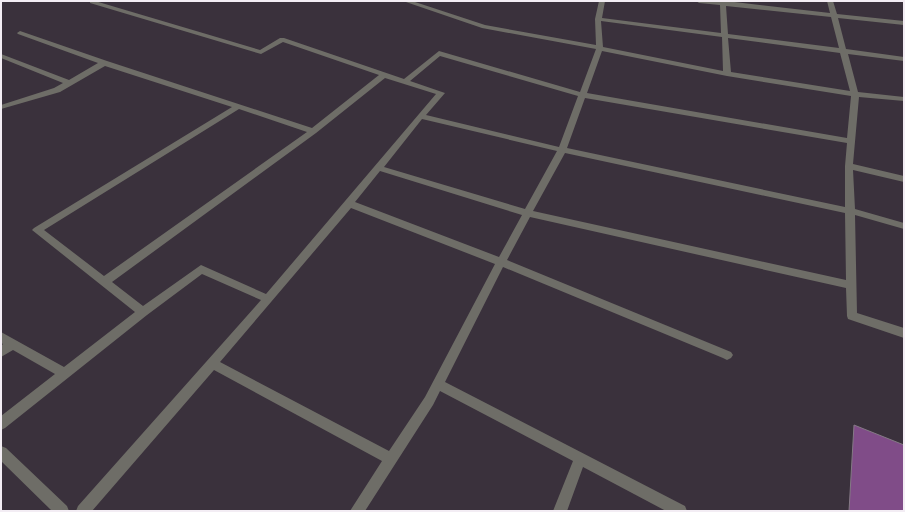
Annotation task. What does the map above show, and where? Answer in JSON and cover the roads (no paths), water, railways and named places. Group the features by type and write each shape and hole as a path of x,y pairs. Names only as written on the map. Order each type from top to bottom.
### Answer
{"street":[{"path":"406,1 484,27 600,48 727,74 855,94 904,99"},
{"path":"357,511 429,401 501,262 562,150 600,48 598,19 602,1"},
{"path":"699,1 723,2 904,23"},
{"path":"830,1 855,94 850,166 852,316 904,333"},
{"path":"89,509 350,204 420,116 441,93 384,75 282,39 261,52 92,2"},
{"path":"723,2 727,74"},
{"path":"598,19 904,59"},
{"path":"20,33 104,63 313,131"},
{"path":"405,82 439,53 582,95 851,141"},
{"path":"1,56 69,83"},
{"path":"1,107 57,90 104,63"},
{"path":"104,282 313,131 384,75"},
{"path":"143,312 36,230 239,106"},
{"path":"420,116 562,150 851,211 904,226"},
{"path":"850,166 904,179"},
{"path":"378,168 528,213 852,285"},
{"path":"350,204 501,262 727,355"},
{"path":"1,424 143,312 201,269 268,299"},
{"path":"1,337 65,374"},
{"path":"1,352 12,344"},
{"path":"213,364 391,459"},
{"path":"438,384 680,511"},
{"path":"1,452 62,511"},
{"path":"560,511 580,459"}]}
